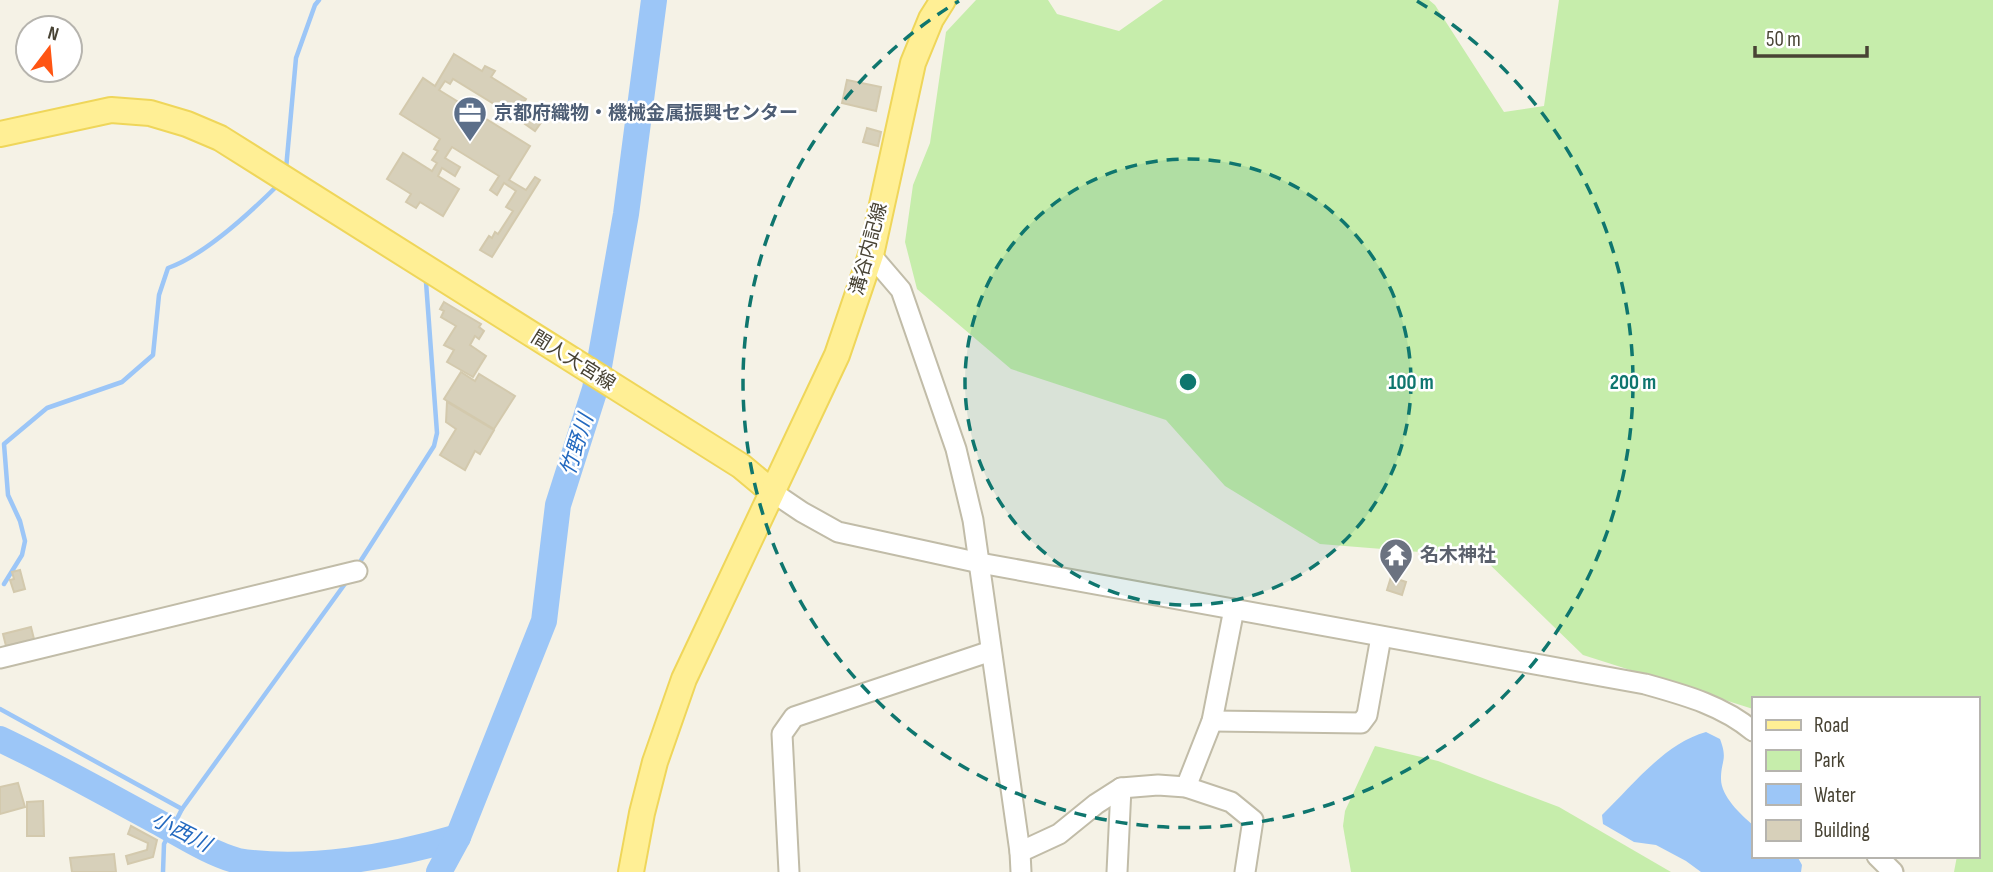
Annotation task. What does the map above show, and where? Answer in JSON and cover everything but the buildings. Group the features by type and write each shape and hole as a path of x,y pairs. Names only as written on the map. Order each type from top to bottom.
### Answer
{"main road":[{"name":"溝谷内記線","path":"771,491 837,355 871,255 913,63 931,19 943,0"},
{"name":"間人大宮線","path":"0,134 111,110 150,113 220,138 741,466 771,491"},
{"path":"631,872 655,762 673,710 701,641 771,491"}],"street":[{"path":"871,255 901,290 956,449 974,520 1020,862 1121,788 1158,785 1186,788 1231,802 1253,820 1245,872"},
{"path":"771,491 838,532 980,563 1645,684 1693,697 1738,719 1752,730"},
{"path":"0,658 357,571"},
{"path":"1186,788 1212,721 1234,609"},
{"path":"1212,721 1361,723 1367,715 1381,637"},
{"path":"789,872 782,734 794,717 991,650"},
{"path":"1117,872 1121,788"},
{"path":"1880,858 1892,872"}],"green space":[{"path":"976,0 1048,0 1057,14 1119,31 1163,0 1429,0 1435,5 1504,112 1544,106 1559,0 1993,0 1993,872 1954,872 1957,858 1979,858 1979,697 1752,697 1752,709 1583,655 1482,557 1320,544 1225,486 1166,420 1011,369 917,289 905,242 913,185 930,143 946,32"},
{"path":"1375,746 1438,761 1559,807 1671,872 1351,872 1343,826 1345,811"}],"water":[{"path":"1706,732 1720,739 1724,756 1722,785 1728,798 1752,824 1752,858 1798,858 1802,865 1801,872 1701,872 1656,845 1634,842 1603,824 1602,815 1650,767 1663,755"}],"waterway":[{"path":"286,169 296,58 319,0"},
{"name":"竹野川","path":"439,872 458,837 544,621 558,505 595,389 626,214 654,0"},
{"path":"4,584 22,555 25,541 20,521 8,495 4,444 47,408 122,382 153,355 159,295 168,268 212,243 280,183"},
{"path":"358,565 434,446 437,433 426,282"},
{"path":"163,872 164,844 182,809 347,581"},
{"path":"0,709 182,809"},
{"name":"小西川","path":"0,739 196,843 238,861 292,865 348,861 405,851 458,837"}],"place":[{"name":"京都府織物・機械金属振興センター","path":"470,143"},
{"name":"名木神社","path":"1396,585"}]}
